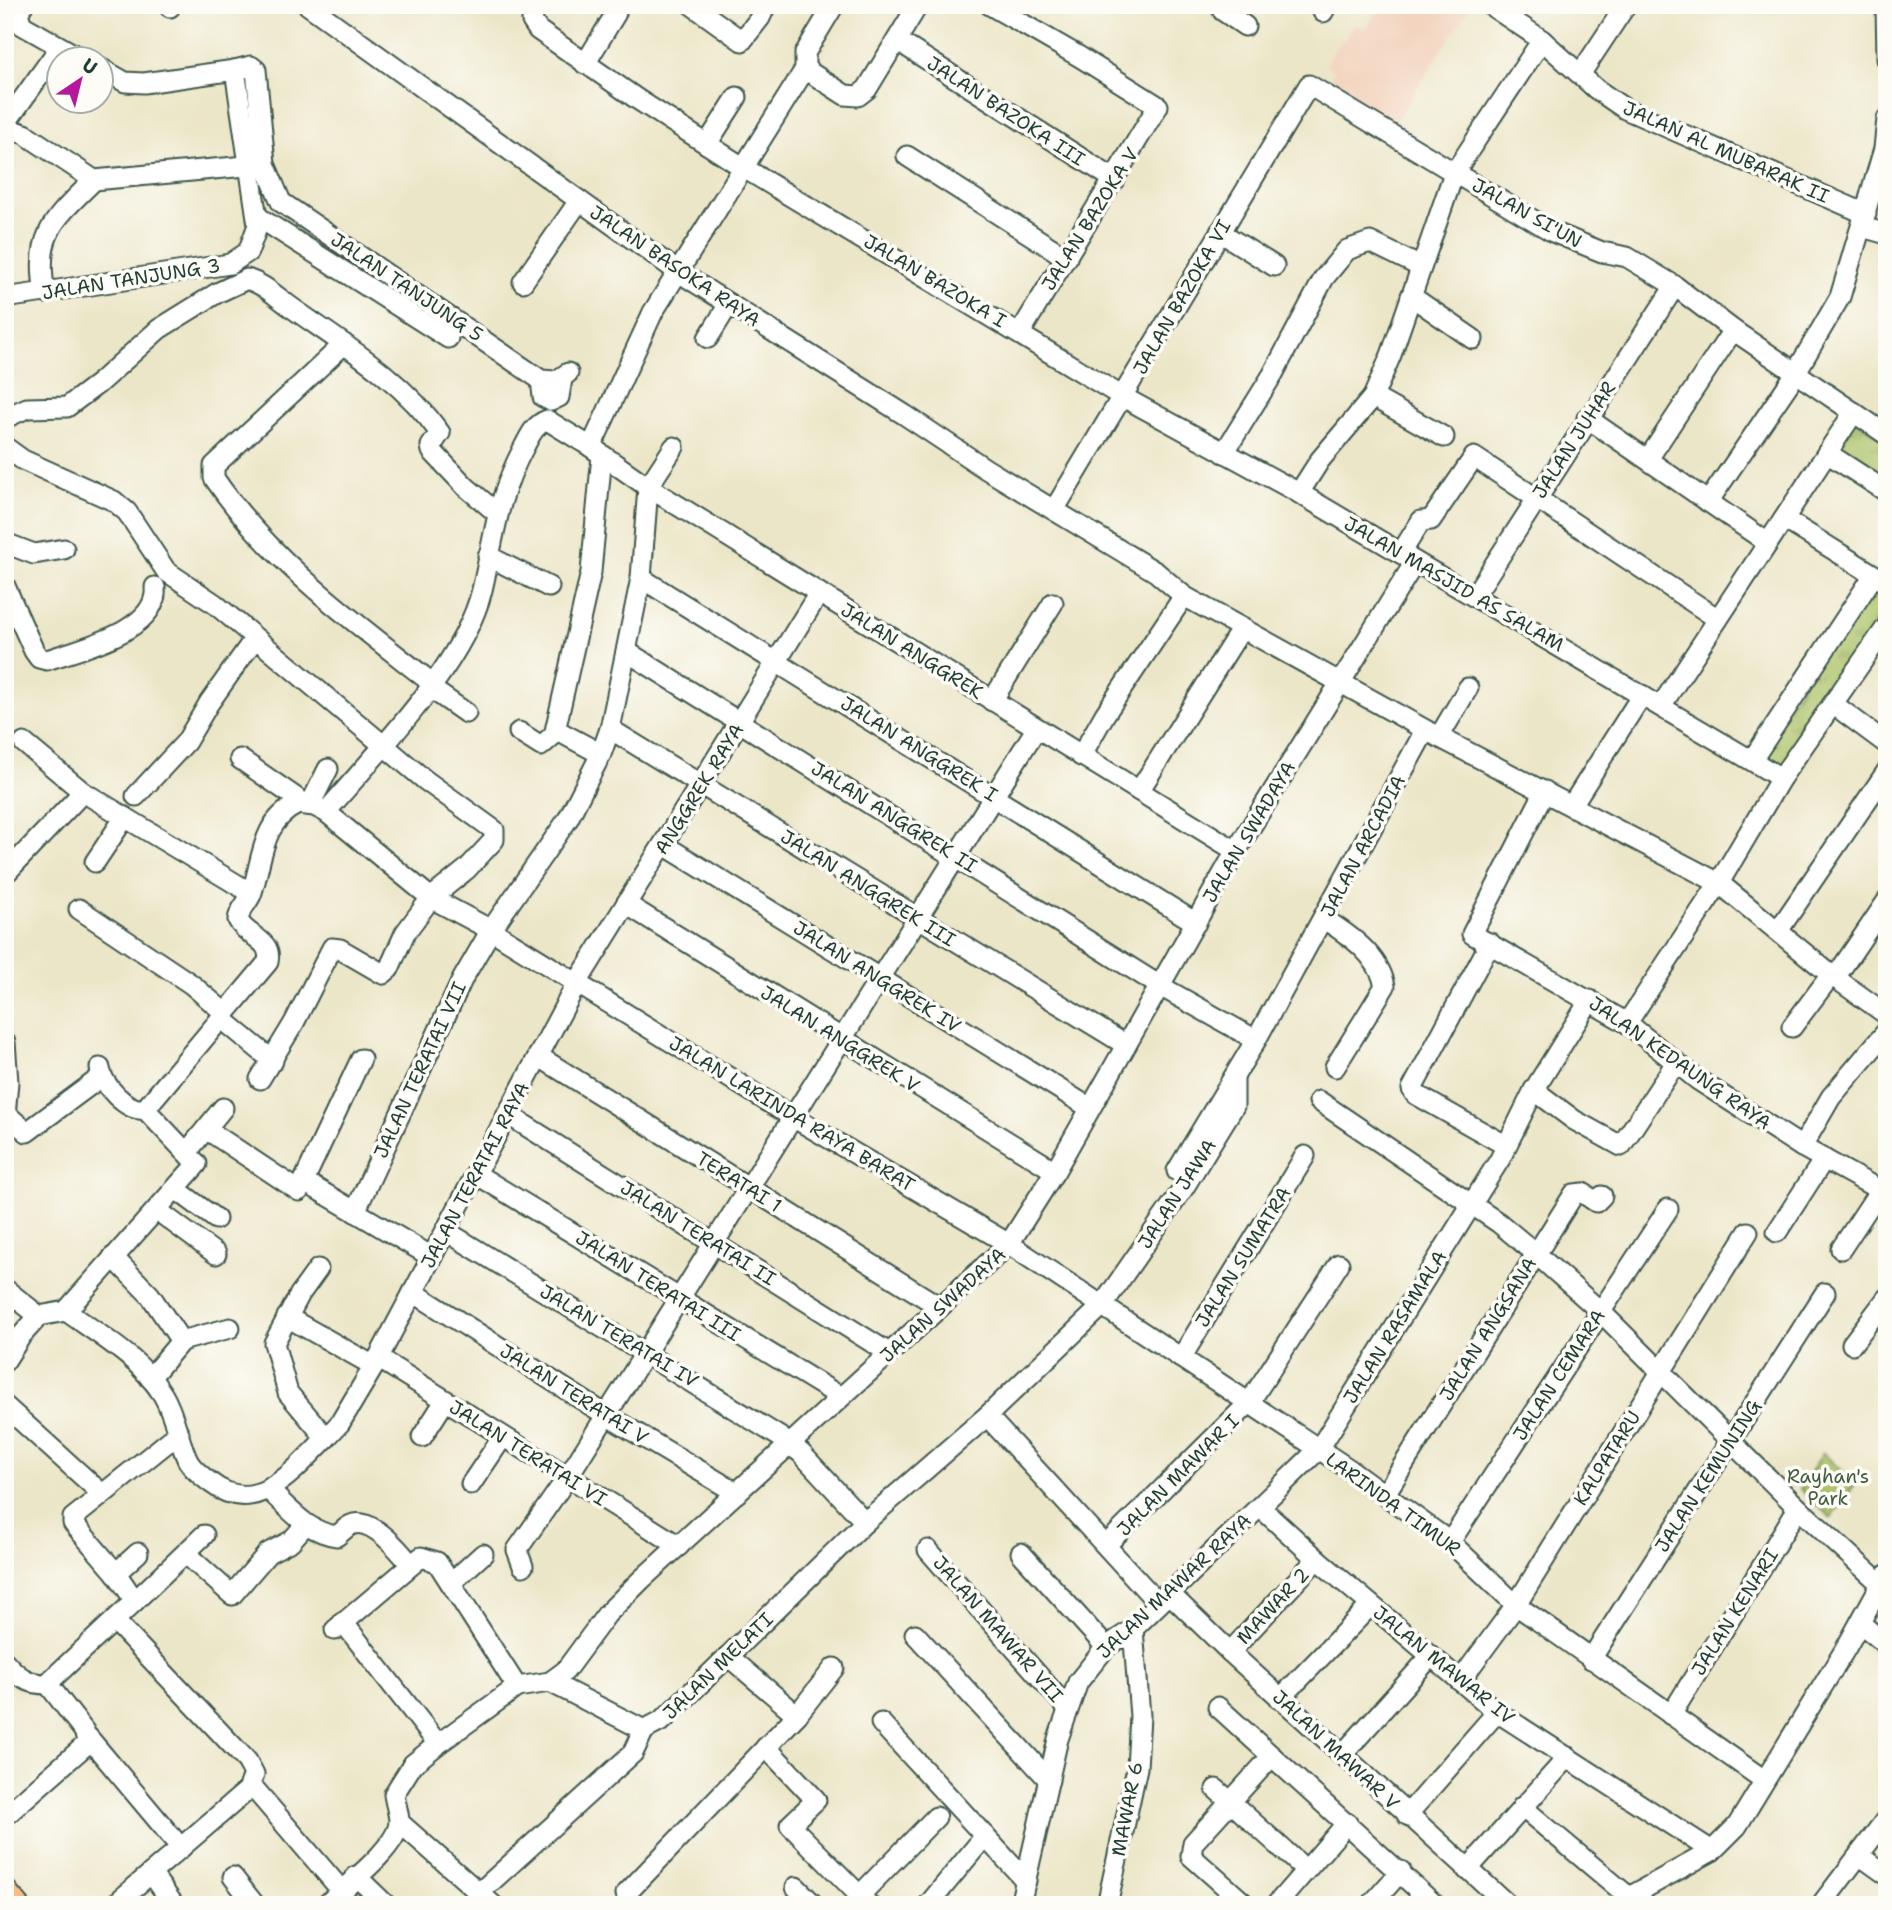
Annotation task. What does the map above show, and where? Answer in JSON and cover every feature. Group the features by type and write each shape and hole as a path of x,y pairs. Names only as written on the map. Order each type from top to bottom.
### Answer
{"main road":[{"path":"5,1892 16,1905"}],"street":[{"path":"23,5 18,14 22,25 58,46"},
{"name":"JALAN BASOKA RAYA","path":"308,5 677,271 1156,572 1184,596 1338,684"},
{"name":"JALAN BAZOKA I","path":"536,5 532,16 535,26 585,64 744,168 1123,397"},
{"path":"692,5 742,41 753,29 766,5"},
{"path":"519,732 541,746 555,732 592,572 596,451 648,324 677,271 805,69 805,53 834,5"},
{"path":"805,69 845,95 858,96 867,89 918,5"},
{"name":"JALAN AL MUBARAK II","path":"1490,5 1542,40 1596,89 1625,109 1887,234"},
{"path":"1581,73 1626,5"},
{"path":"1886,5 1887,59"},
{"name":"JALAN BAZOKA V","path":"996,7 1157,104 1158,109 1020,333"},
{"path":"1221,7 1245,26"},
{"path":"585,64 616,13"},
{"path":"1299,493 1320,460 1373,397 1454,173 1542,40"},
{"name":"JALAN BAZOKA III","path":"898,41 1115,180"},
{"path":"46,66 7,119 94,180 256,165 235,70 144,83 125,82 116,77"},
{"name":"JALAN BAZOKA VI","path":"1054,510 1306,87 1310,86 1454,173"},
{"path":"707,144 737,97"},
{"path":"1708,502 1797,372 1840,297 1884,149 1887,119"},
{"path":"908,156 1066,258"},
{"name":"JALAN TANJUNG 3","path":"5,298 230,264 248,252 257,234 256,165"},
{"name":"JALAN TANJUNG 5","path":"256,165 281,202 541,380 565,376"},
{"name":"JALAN SI'UN","path":"1454,173 1553,232 1602,252 1627,257 1675,286 1733,330 1887,435"},
{"path":"45,293 40,265 50,227 94,180"},
{"path":"523,282 579,201"},
{"name":"JALAN TANJUNG 5","path":"258,217 448,338"},
{"path":"1220,232 1274,266"},
{"path":"1224,453 1273,374 1324,278 1338,258 1354,245 1370,242 1421,267"},
{"path":"5,418 27,408 67,407 99,383 159,329 218,293 247,279 267,287 344,344 421,407 440,433 431,446 432,451 466,487 497,513 481,593 467,630 431,685 383,744 314,807 288,809 265,839 251,893 238,920 266,945 269,956 145,1109 139,1110 121,1101 100,1072 27,1132 6,1115 5,1042"},
{"name":"JALAN JUHAR","path":"1474,596 1675,286"},
{"path":"1411,296 1473,339"},
{"path":"414,316 426,299"},
{"path":"708,338 729,304"},
{"path":"1647,459 1733,330"},
{"path":"344,344 214,466 214,478 268,547 335,606 466,713"},
{"name":"JALAN MASJID AS SALAM","path":"1123,397 1299,493 1782,778"},
{"path":"1373,397 1444,437"},
{"path":"1661,706 1854,412"},
{"path":"1587,418 1768,543"},
{"name":"JALAN ANGGREK","path":"497,513 506,481 538,424 547,420 648,487 1236,851"},
{"path":"5,447 23,460 114,501 127,512 166,571 215,604 383,744 494,831 494,840 467,869 431,898 405,933 389,969 383,974 340,949 332,948 273,1061 260,1079"},
{"path":"648,487 674,447"},
{"path":"1827,453 1887,492"},
{"name":"JALAN SWADAYA","path":"550,1682 581,1654 607,1614 1009,1244 1055,1171 1236,851 1338,684 1408,557 1421,522 1430,520 1474,457 1538,497"},
{"name":"JALAN TERATAI VII","path":"355,1212 462,980 491,930 561,830 601,754 610,729 641,578 648,487"},
{"path":"1538,497 1718,619"},
{"path":"1752,760 1880,579 1784,519"},
{"path":"5,544 34,554 64,549"},
{"path":"488,556 549,587"},
{"name":"JALAN ANGGREK I","path":"641,578 996,796 1196,923"},
{"path":"5,586 34,651 39,658 47,660 125,632 155,597 155,586"},
{"name":"ANGGREK RAYA","path":"577,983 779,662 819,593"},
{"path":"1081,756 1184,596"},
{"path":"992,701 1053,603"},
{"path":"1627,1023 1720,883 1782,778 1887,626"},
{"path":"1139,791 1242,628"},
{"path":"136,796 186,742 204,710 255,638"},
{"name":"JALAN ANGGREK II","path":"626,651 957,856 1160,986"},
{"path":"1338,684 1431,736 1545,791 1720,883 1833,977 1887,1016"},
{"name":"JALAN ARCADIA","path":"1177,1171 1256,1040 1431,736 1468,688"},
{"path":"1572,805 1642,695"},
{"path":"1833,705 1887,744"},
{"name":"JALAN ANGGREK III","path":"610,729 916,919 1126,1045"},
{"path":"523,1566 517,1550 567,1478 791,1116 1036,729"},
{"path":"555,732 562,732 601,754"},
{"path":"24,743 83,792 251,893"},
{"name":"JALAN LARINDA RAYA BARAT","path":"240,759 314,807 431,898 491,930 791,1116 1009,1244"},
{"path":"314,807 328,769"},
{"path":"1778,931 1887,771"},
{"name":"JALAN KEDAUNG RAYA","path":"1545,791 1472,934 1627,1023 1675,1064 1802,1147 1883,1192"},
{"path":"5,874 83,792"},
{"path":"95,862 125,817"},
{"name":"JALAN ANGGREK IV","path":"664,845 1090,1108"},
{"path":"1792,1027 1833,977 1887,901"},
{"name":"JALAN ANGGREK V","path":"626,904 1055,1171"},
{"path":"79,909 191,984 273,1061"},
{"path":"1324,919 1353,938 1382,973 1385,986 1335,1067"},
{"path":"1490,943 1412,1089 1415,1094 1505,1145"},
{"name":"JALAN TERATAI RAYA","path":"270,1487 281,1484 340,1423 376,1362 577,983"},
{"path":"1160,986 1256,1040"},
{"name":"JALAN RASAMALA","path":"1319,1449 1471,1204 1534,1090 1590,1000"},
{"path":"1802,1147 1831,1097 1887,1031"},
{"name":"TERATAI 1","path":"538,1056 940,1307"},
{"path":"206,1129 298,1191 305,1182 361,1059"},
{"path":"1534,1090 1574,1120 1621,1146 1675,1064"},
{"name":"JALAN JAWA","path":"1102,1306 1183,1189 1234,1106 1234,1077"},
{"path":"1319,1101 1471,1204 1535,1253 1662,1371 1798,1508 1884,1579 1737,1826 1712,1851 1626,1901 1522,1807"},
{"path":"187,1152 223,1108"},
{"path":"5,1361 21,1336 39,1316 66,1311 177,1190 197,1164 145,1109"},
{"name":"JALAN TERATAI II","path":"507,1114 889,1353"},
{"name":"JALAN SUMATRA","path":"1181,1358 1305,1156"},
{"path":"1777,1232 1824,1158"},
{"name":"JALAN TERATAI III","path":"476,1174 841,1397"},
{"path":"305,1182 432,1257"},
{"path":"177,1190 216,1219"},
{"path":"1841,1249 1883,1192"},
{"name":"JALAN ANGSANA","path":"1385,1494 1574,1194 1583,1193 1596,1202 1602,1196"},
{"name":"JALAN CEMARA","path":"1450,1542 1668,1209"},
{"path":"158,1211 216,1254"},
{"name":"JALAN TERATAI IV","path":"446,1231 790,1444"},
{"name":"KALPATARU","path":"1460,1681 1516,1605 1748,1232"},
{"name":"LARINDA TIMUR","path":"1009,1244 1385,1494 1450,1542 1516,1605 1764,1780"},
{"path":"113,1257 150,1295 181,1341"},
{"name":"JALAN MAWAR I","path":"1106,1545 1249,1403 1339,1264"},
{"path":"318,1269 274,1343 282,1380 288,1393 326,1438"},
{"path":"5,1289 39,1316"},
{"name":"JALAN TERATAI V","path":"413,1292 606,1415 737,1493"},
{"name":"JALAN KEMUNING","path":"1591,1659 1825,1293"},
{"path":"1852,1344 1887,1298"},
{"name":"JALAN MELATI","path":"550,1682 644,1730 663,1720 865,1522 987,1416 1102,1306"},
{"path":"66,1311 131,1358 150,1378 164,1397 189,1463 225,1493 234,1497 270,1487 273,1494 306,1524 325,1535 337,1536 352,1524 365,1524 389,1541 411,1565"},
{"name":"JALAN TERATAI VI","path":"288,1317 445,1401 679,1546"},
{"path":"150,1378 181,1341 230,1328"},
{"path":"422,1437 445,1401"},
{"path":"5,1406 101,1493"},
{"name":"JALAN MAWAR V","path":"987,1416 1106,1545 1163,1597 1230,1652 1508,1905"},
{"path":"135,1601 116,1573 71,1521 101,1493 179,1433"},
{"path":"471,1484 502,1438"},
{"path":"790,1444 865,1522"},
{"name":"JALAN MAWAR RAYA","path":"1020,1905 1049,1780 1078,1682 1106,1647 1133,1629 1163,1597 1319,1449"},
{"name":"JALAN MAWAR IV","path":"1260,1507 1497,1712 1712,1851"},
{"name":"JALAN KENARI","path":"1671,1715 1798,1508"},
{"path":"187,1554 232,1595 268,1553 291,1541 306,1524"},
{"path":"50,1684 51,1680 204,1535"},
{"name":"JALAN MAWAR VII","path":"928,1550 1068,1709"},
{"path":"116,1573 138,1553"},
{"path":"1021,1553 1106,1647"},
{"path":"451,1584 483,1554"},
{"path":"438,1744 339,1626 421,1557 432,1558 517,1687"},
{"name":"MAWAR 2","path":"1230,1652 1317,1559"},
{"path":"1280,1699 1371,1605"},
{"path":"114,1905 251,1786 254,1779 251,1766 116,1621"},
{"path":"1860,1623 1887,1645"},
{"name":"MAWAR 6","path":"1107,1905 1138,1768 1140,1716 1133,1629"},
{"path":"915,1634 1049,1780"},
{"path":"728,1656 797,1715"},
{"path":"1342,1755 1431,1656"},
{"path":"5,1662 24,1680 37,1685 50,1684"},
{"path":"626,1894 797,1715 834,1668"},
{"path":"326,1905 384,1850 399,1822 394,1794 413,1764 517,1687 550,1682"},
{"path":"50,1684 88,1737 181,1848"},
{"path":"1218,1707 1401,1871 1435,1905"},
{"path":"1407,1815 1497,1712"},
{"path":"881,1723 1026,1881"},
{"path":"399,1822 486,1898 633,1753 644,1730"},
{"path":"5,1816 85,1746 88,1737"},
{"path":"766,1747 816,1800 790,1825 864,1900 936,1816"},
{"path":"1246,1905 1191,1856 1190,1851 1223,1796 1272,1756"},
{"path":"1467,1870 1568,1757"},
{"path":"251,1786 341,1891"},
{"path":"1223,1796 1306,1870"},
{"path":"1821,1905 1887,1818"},
{"path":"1286,1901 1306,1870 1347,1823"},
{"path":"928,1905 985,1836"},
{"path":"1859,1855 1887,1875"},
{"path":"1371,1905 1401,1871"},
{"path":"151,1873 174,1905"},
{"path":"356,1876 386,1905"},
{"path":"233,1877 255,1905"},
{"path":"796,1887 814,1905"}],"shaded area":[{"path":"1381,5 1471,5 1388,132 1323,90 1335,71 1325,64 1355,24 1365,30"}],"green space":[{"path":"1850,418 1887,441 1887,488 1830,448"},
{"path":"1874,575 1887,583 1887,626 1781,778 1752,760"},
{"name":"Rayhan's Park","path":"1823,1453 1855,1484 1831,1518 1800,1489"}]}
